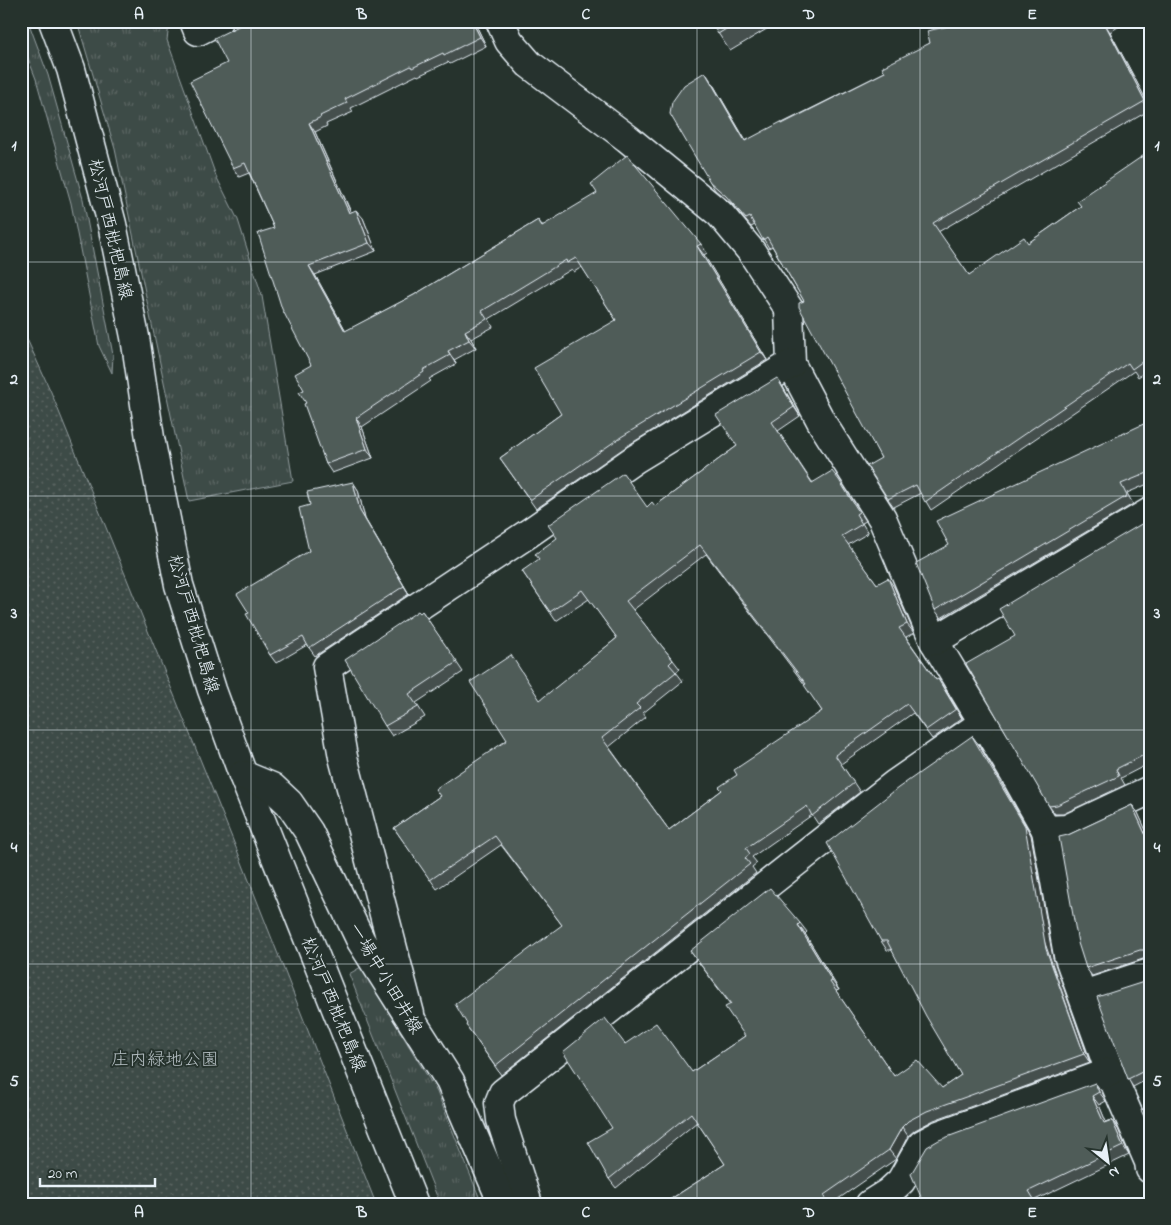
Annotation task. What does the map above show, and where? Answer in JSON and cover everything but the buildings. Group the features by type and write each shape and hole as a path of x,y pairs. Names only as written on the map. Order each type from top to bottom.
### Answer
{"street":[{"name":"松河戸西枇杷島線","path":"53,21 71,69 112,224 135,337 150,438 180,585 212,690 242,775 414,1204"},
{"path":"194,21 198,31 218,21"},
{"path":"500,21 509,41 529,64 627,138 720,214 751,251 789,308 791,364 822,423 882,518 934,641 1046,830 1068,955 1110,1072 1149,1162 1150,1169"},
{"path":"412,1021 343,757 327,667 529,533 635,459 791,364"},
{"path":"934,641 1150,512"},
{"path":"528,1204 501,1120 499,1103 503,1093 887,790 982,723"},
{"name":"一場中小田井線","path":"242,775 272,787 289,803 309,832 361,941 450,1081 503,1204"},
{"path":"1046,830 1067,829 1150,790"},
{"path":"1083,995 1150,973"},
{"path":"870,1204 889,1192 901,1181 922,1144 939,1135 1110,1072"}],"green space":[{"path":"21,21 28,21 48,75 83,199 113,355 112,373 99,346 71,203 36,79 21,40"},
{"path":"77,21 167,21 169,25 167,40 216,176 238,220 262,296 293,481 189,501 115,149"},
{"name":"庄内緑地公園","path":"21,326 51,392 241,860 376,1204 21,1204"},
{"path":"361,967 437,1092 482,1204 440,1204 349,974"}]}
